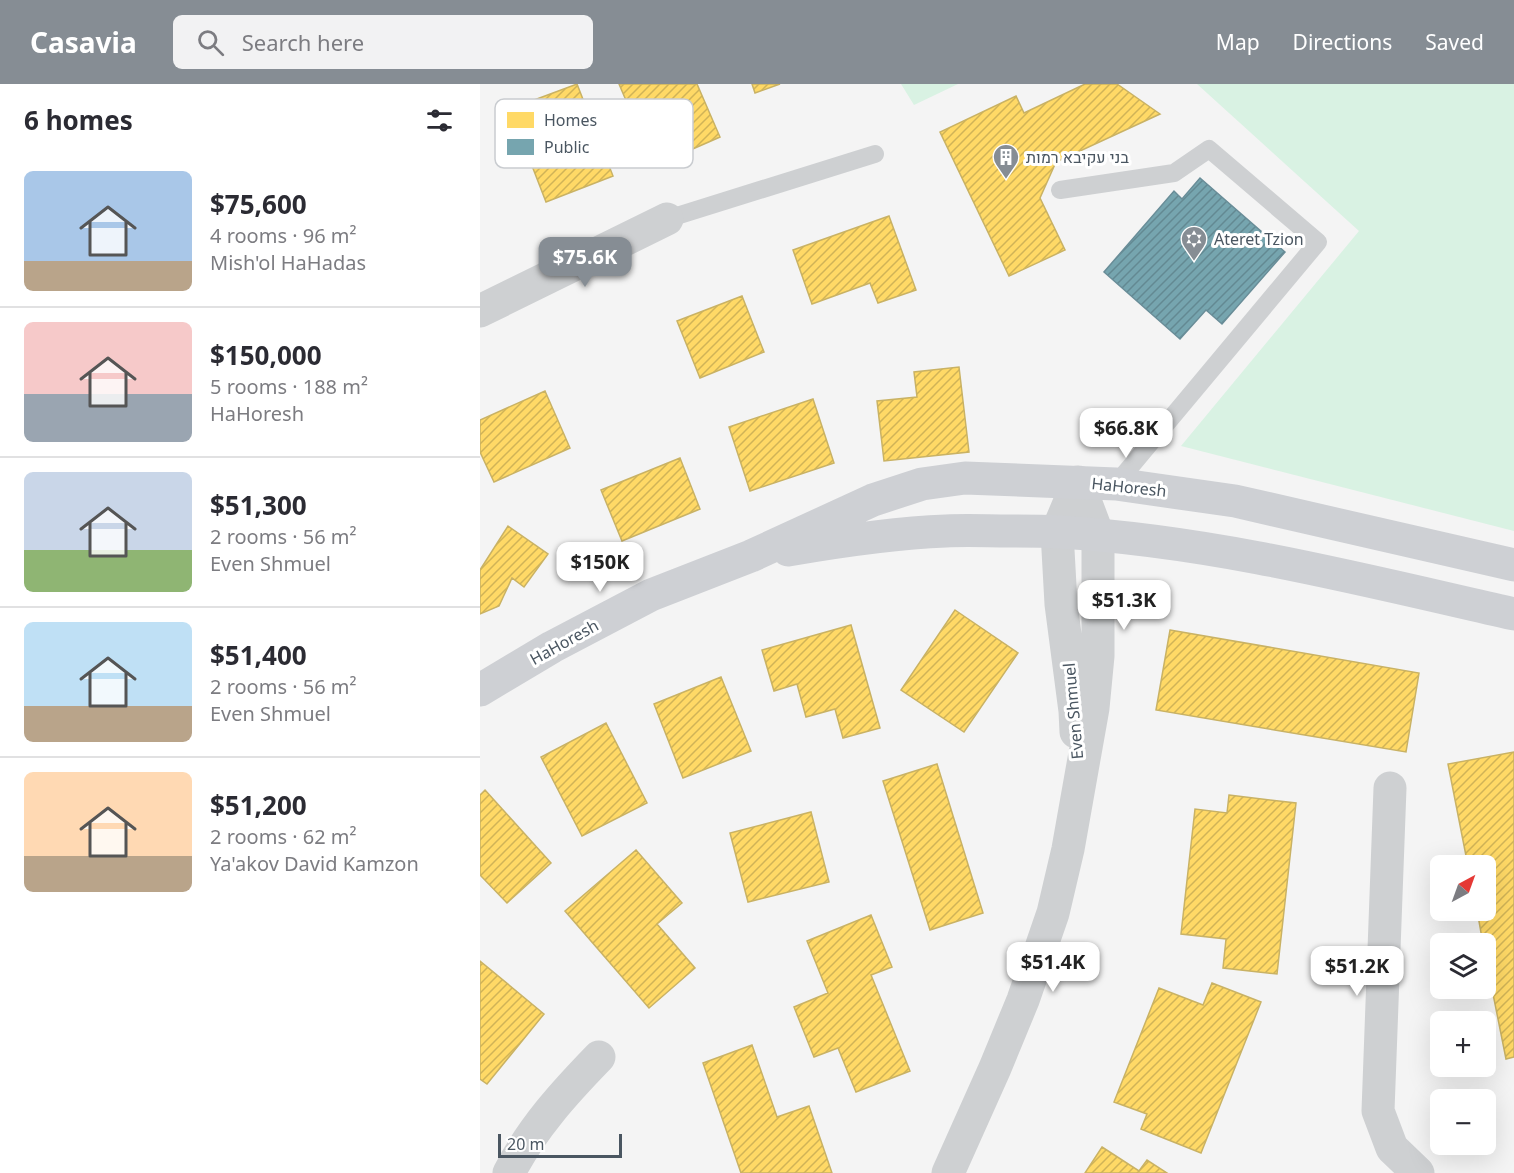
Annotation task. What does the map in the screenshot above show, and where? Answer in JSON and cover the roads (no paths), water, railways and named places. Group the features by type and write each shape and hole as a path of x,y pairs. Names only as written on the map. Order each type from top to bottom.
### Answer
{"street":[{"path":"480,311 667,219"},
{"name":"HaHoresh","path":"480,690 552,647 651,595 750,556 873,500 922,484 965,478 1116,484 1235,501 1514,565"},
{"name":"Even Shmuel","path":"1078,482 1057,532 1061,604 1076,711 1079,787"},
{"name":"Even Shmuel","path":"948,1173 1023,1000 1055,903 1068,849 1093,708 1098,656 1098,535 1078,482"},
{"name":"HaHoresh","path":"750,556 899,534 946,531 1057,532 1098,535 1173,543 1294,565 1514,614"},
{"path":"1390,788 1378,1110 1392,1148 1418,1173"},
{"path":"510,1173 519,1153 561,1096 599,1057"}],"lane":[{"path":"1060,190 1174,173 1209,149 1318,242 1116,484"},
{"path":"667,219 875,154"}],"place":[{"name":"בני עקיבא רמות","path":"1006,180"},
{"name":"Ateret Tzion","path":"1194,262"}]}
